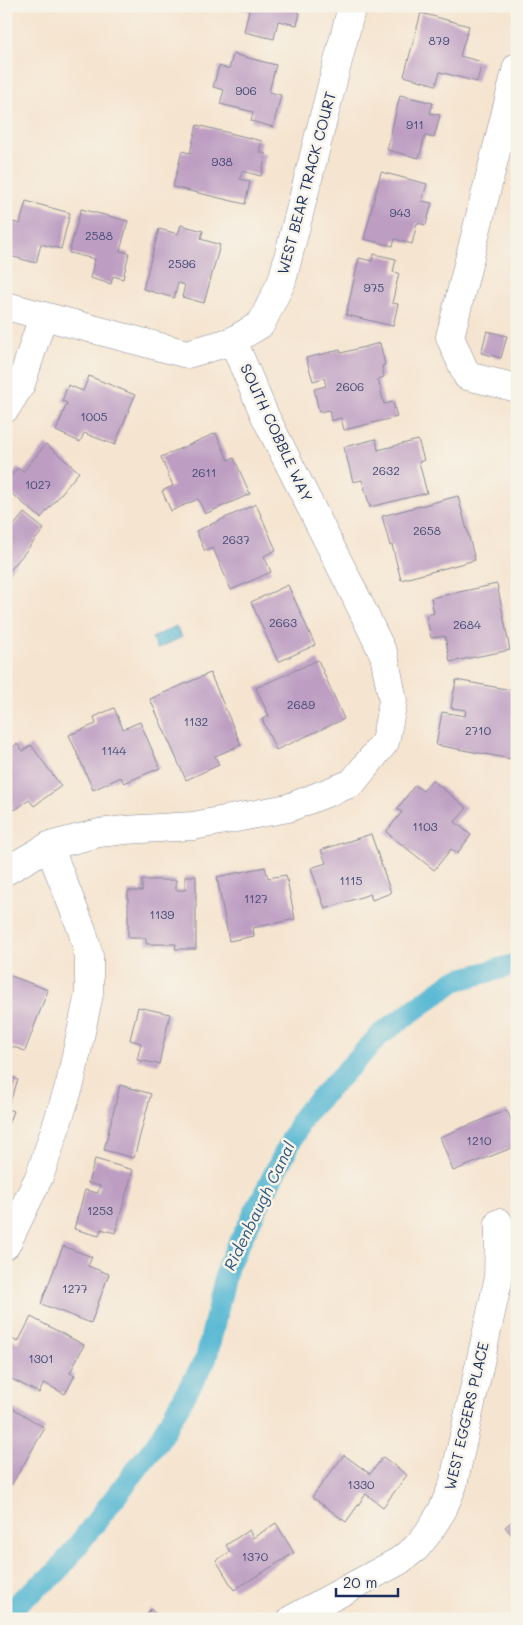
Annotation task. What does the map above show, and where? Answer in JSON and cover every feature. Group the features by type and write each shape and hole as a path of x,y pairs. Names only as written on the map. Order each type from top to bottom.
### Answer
{"street":[{"name":"WEST BEAR TRACK COURT","path":"233,342 261,324 282,280 352,6"},
{"path":"517,67 450,337 467,376 517,388"},
{"path":"6,306 186,354 233,342"},
{"path":"6,408 21,384 43,316"},
{"name":"SOUTH COBBLE WAY","path":"49,846 99,833 193,826 288,808 352,783 385,742 393,701 384,655 265,416 233,342"},
{"path":"6,870 49,846 82,930 89,956 89,994 70,1084 40,1175 6,1245"},
{"name":"WEST EGGERS PLACE","path":"292,1619 399,1561 416,1548 442,1511 453,1485 498,1281 499,1223"}],"water":[{"path":"176,626 182,637 157,649 152,638"}],"building":[{"path":"241,6 299,6 297,12 300,13 297,25 278,21 274,39 244,32 249,10 240,8"},
{"path":"421,13 469,26 460,56 482,62 477,82 440,72 436,85 404,76"},
{"path":"233,54 276,65 269,92 281,95 273,127 251,121 253,112 220,104 224,90 213,87 219,66 229,69"},
{"path":"400,95 433,103 430,113 440,115 434,138 425,136 419,158 387,150"},
{"path":"197,125 262,141 259,152 266,154 261,176 242,171 240,179 250,182 245,204 173,187 182,151 190,153"},
{"path":"381,172 427,184 422,201 432,203 426,225 417,223 412,244 395,239 393,246 364,239"},
{"path":"26,201 70,213 61,249 41,244 36,263 6,255 6,234 10,221 20,224"},
{"path":"81,209 128,221 120,251 129,253 123,279 113,276 111,284 90,278 95,259 69,253"},
{"path":"181,225 203,231 201,239 220,245 204,303 182,297 185,285 178,283 174,298 143,289 159,229 178,234"},
{"path":"374,254 396,259 393,272 399,273 392,303 398,304 393,326 346,315 359,258 372,261"},
{"path":"487,331 507,336 501,358 481,353"},
{"path":"380,343 385,365 382,366 384,377 378,379 384,404 393,402 397,417 344,430 341,418 331,421 329,410 319,412 314,389 326,386 324,378 313,381 306,358 340,350 341,353"},
{"path":"89,376 135,395 115,445 84,433 80,442 56,431 67,403 62,401 68,385 83,391"},
{"path":"216,433 228,460 234,458 250,494 205,514 198,499 171,511 162,491 173,486 161,457"},
{"path":"376,439 378,450 418,440 424,460 419,462 427,493 370,507 362,480 353,482 344,447"},
{"path":"46,444 79,472 41,518 6,489 6,481 18,468 23,472"},
{"path":"458,496 475,560 401,580 382,516"},
{"path":"256,504 276,550 264,556 271,572 231,590 213,548 205,551 196,531"},
{"path":"24,513 44,529 8,573 6,571 6,525 11,529"},
{"path":"497,584 510,650 450,662 445,636 431,638 426,615 434,613 431,598"},
{"path":"288,585 315,645 278,662 251,602"},
{"path":"318,660 344,719 276,750 262,719 269,716 256,688"},
{"path":"210,673 241,745 215,756 219,765 186,780 150,699"},
{"path":"456,680 517,691 517,760 436,745 442,712 465,716 466,710 451,708"},
{"path":"114,708 123,729 140,722 160,768 124,783 121,777 93,790 69,735 96,724 94,717"},
{"path":"17,744 23,751 31,745 61,786 34,806 29,800 15,810 6,798 6,752"},
{"path":"432,780 467,808 455,822 471,835 457,854 451,849 434,870 386,832 402,812 397,809 415,785 423,791"},
{"path":"371,834 391,893 372,900 370,894 325,909 311,868 326,863 321,850"},
{"path":"265,867 268,878 286,875 295,919 253,928 254,936 229,941 217,877"},
{"path":"185,876 196,876 196,949 175,949 176,944 146,944 146,938 128,938 128,891 142,891 142,880 176,880 176,890 185,890"},
{"path":"6,974 48,990 25,1051 11,1046 6,1059"},
{"path":"138,1007 170,1014 159,1064 137,1060 141,1043 130,1040"},
{"path":"6,1075 18,1080 7,1109 13,1111 6,1130"},
{"path":"120,1085 151,1094 134,1158 104,1150"},
{"path":"507,1110 517,1136 517,1146 453,1171 440,1137"},
{"path":"95,1159 133,1170 115,1233 101,1229 99,1236 74,1229 85,1190 98,1193 100,1186 88,1183"},
{"path":"63,1246 92,1257 88,1266 109,1274 91,1323 41,1304"},
{"path":"31,1317 84,1345 70,1373 75,1375 65,1394 44,1383 39,1393 6,1376 6,1346 10,1338 18,1342"},
{"path":"6,1404 45,1428 12,1484 6,1481"},
{"path":"344,1455 370,1474 383,1457 407,1475 383,1507 366,1494 346,1522 312,1497"},
{"path":"517,1517 517,1541 505,1527"},
{"path":"276,1523 294,1553 234,1590 216,1560 230,1552 226,1545 249,1530 253,1538"},
{"path":"151,1609 161,1619 141,1619"}],"waterway":[{"name":"Ridenbaugh Canal","path":"6,1612 57,1572 157,1443 206,1359 228,1265 304,1115 381,1034 454,981 517,964"}]}
